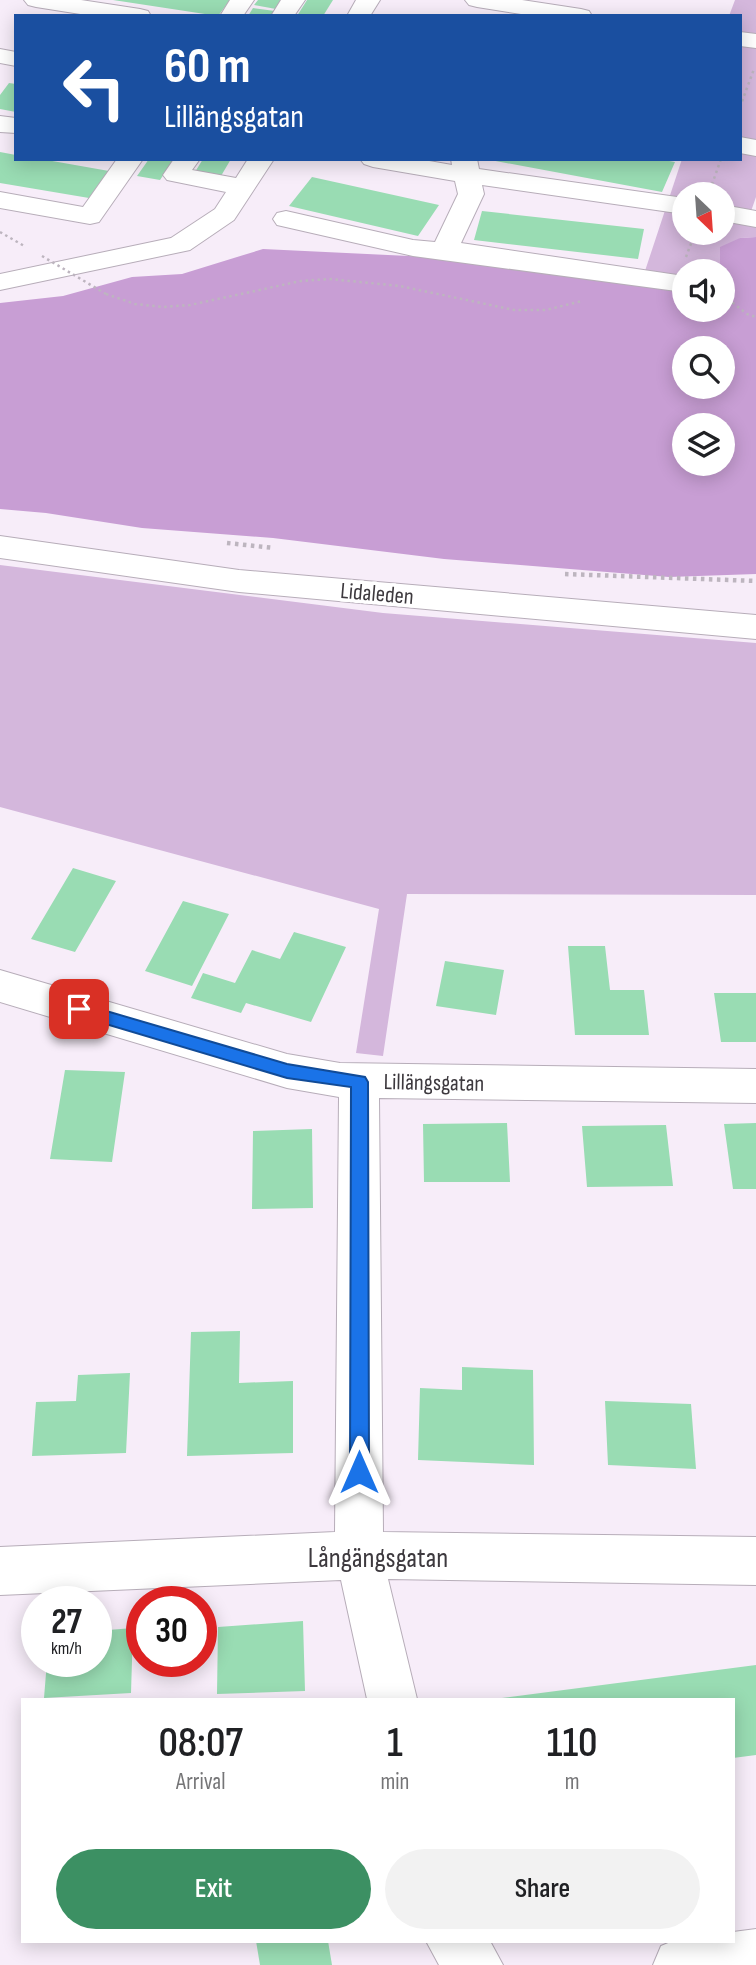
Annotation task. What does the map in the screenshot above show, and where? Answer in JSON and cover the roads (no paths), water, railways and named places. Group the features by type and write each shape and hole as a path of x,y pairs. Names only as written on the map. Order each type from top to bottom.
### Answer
{"street":[{"path":"36,0 127,14"},
{"path":"477,0 576,11"},
{"path":"0,200 90,216 129,161"},
{"path":"186,161 176,175 242,187"},
{"path":"0,282 180,244 225,214 260,161"},
{"path":"393,161 465,168 672,204"},
{"path":"448,251 448,243 471,194 465,168"},
{"path":"735,215 756,219"},
{"path":"286,219 413,248 643,277 672,275"},
{"name":"Lidaleden","path":"0,547 239,581 756,627"},
{"name":"Lillängsgatan","path":"0,986 287,1071 359,1082 756,1086"},
{"path":"359,1082 359,1555 392,1698"},
{"name":"Långängsgatan","path":"0,1571 359,1555 756,1561"},
{"path":"455,1943 476,1965"},
{"path":"680,1965 756,1956"}]}
